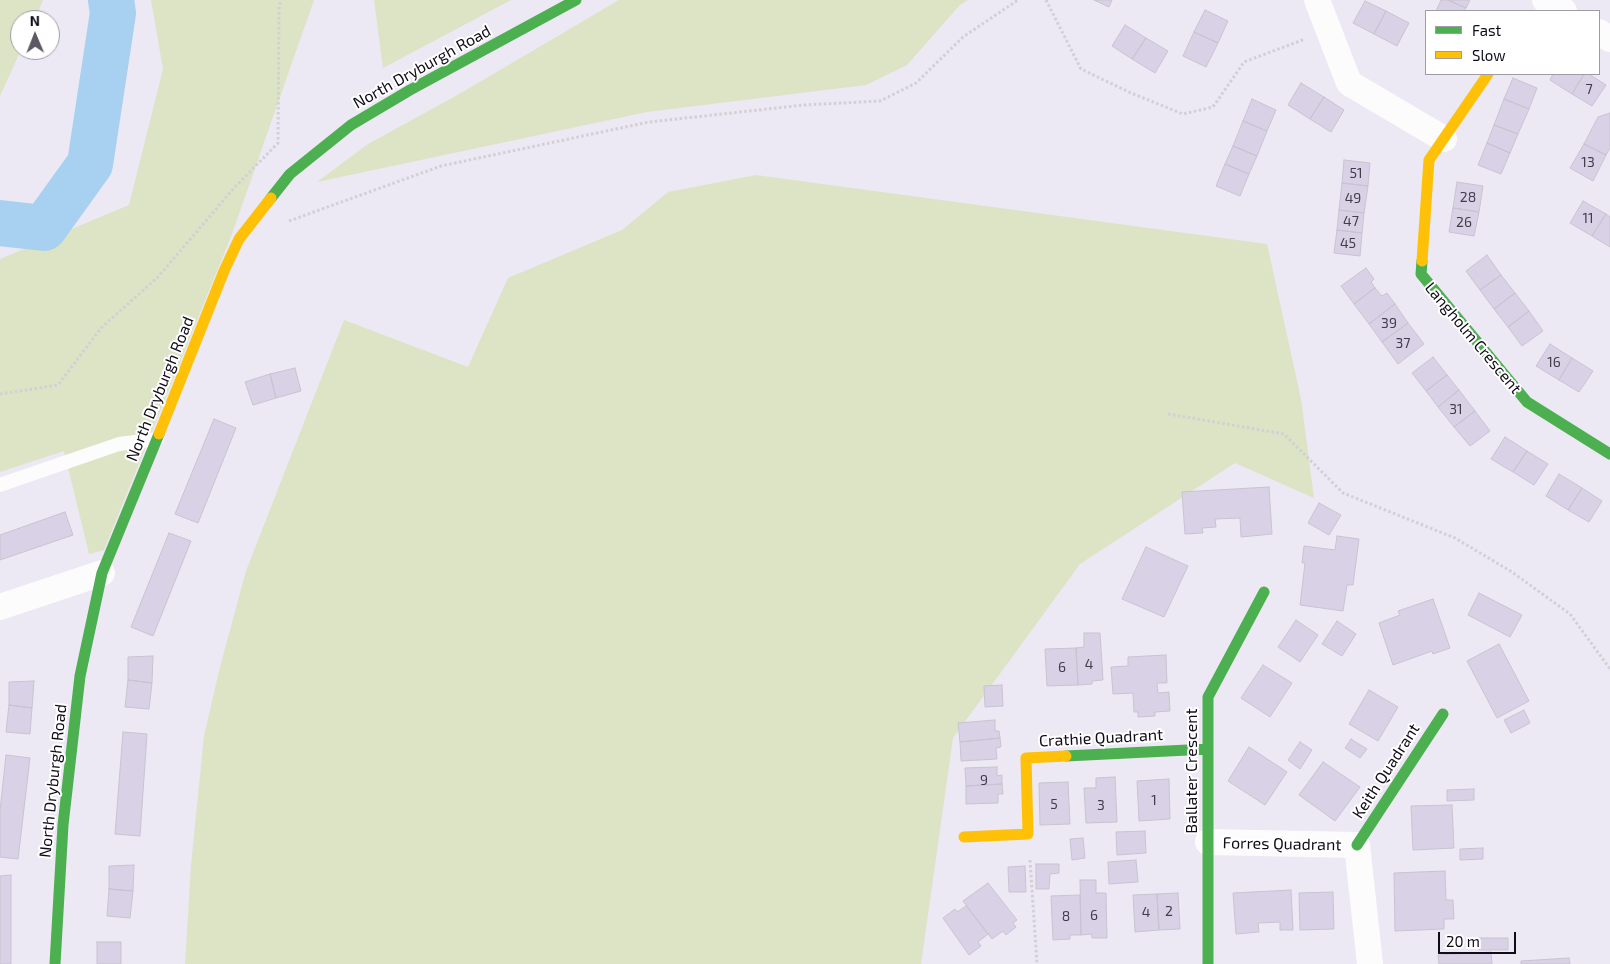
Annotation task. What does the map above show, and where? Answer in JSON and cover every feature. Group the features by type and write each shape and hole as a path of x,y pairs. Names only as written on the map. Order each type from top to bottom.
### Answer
{"street":[{"name":"North Dryburgh Road","path":"55,964 62,824 80,676 102,573 158,439 224,271 239,239 290,174 351,125 410,90 576,0"},
{"path":"1317,0 1350,84 1444,139"},
{"path":"1546,0 1562,10"},
{"name":"Langholm Crescent","path":"1487,75 1429,160 1420,274 1527,402 1610,454"},
{"path":"0,607 102,573"},
{"name":"Ballater Crescent","path":"1208,964 1208,697 1264,592"},
{"name":"Keith Quadrant","path":"1357,845 1443,714"},
{"name":"Crathie Quadrant","path":"1028,834 1026,758 1208,750"},
{"path":"964,837 1028,834"},
{"name":"Forres Quadrant","path":"1208,842 1357,845 1370,964"}],"lane":[{"path":"0,484 119,444 158,439"}],"path":[{"path":"0,394 58,385 101,328 158,277 234,188 278,143 279,7 281,0"},
{"path":"285,223 441,166 649,122 804,106 880,101 916,83 963,37 1018,0"},
{"path":"1046,0 1081,69 1131,93 1183,114 1213,107 1244,62 1328,30"},
{"path":"1168,414 1284,434 1343,493 1455,538 1512,572 1570,614 1610,669"},
{"path":"1028,834 1037,964"}],"green space":[{"path":"0,0 43,0 39,10 10,10 10,60 16,60 0,96"},
{"path":"151,0 314,0 232,234 104,550 89,554 64,451 0,472 0,259 129,205 163,69"},
{"path":"374,0 511,0 383,68"},
{"path":"619,0 968,0 960,5 907,65 866,85 647,112 317,182 368,144 461,93"},
{"path":"756,175 1267,244 1301,399 1314,498 1235,463 1080,564 953,738 921,964 185,964 191,865 204,736 220,667 246,571 344,320 468,367 508,278 622,230 668,192"}],"building":[{"path":"1094,0 1112,0 1109,7"},
{"path":"1441,0 1448,0 1466,8 1465,10 1436,10"},
{"path":"1448,0 1470,0 1466,8"},
{"path":"1365,1 1386,11 1374,34 1353,23"},
{"path":"1205,10 1228,21 1218,43 1194,32"},
{"path":"1386,11 1409,23 1397,46 1374,34"},
{"path":"1125,25 1146,38 1132,59 1112,46"},
{"path":"1194,32 1218,43 1206,67 1183,56"},
{"path":"1146,38 1168,51 1155,73 1132,59"},
{"path":"1552,75 1583,75 1572,94 1550,80"},
{"path":"1583,75 1591,75 1606,85 1592,106 1572,94"},
{"path":"1513,78 1537,88 1529,109 1504,99"},
{"path":"1301,83 1324,97 1310,119 1288,105"},
{"path":"1324,97 1344,110 1331,132 1310,119"},
{"path":"1252,99 1276,110 1267,131 1243,121"},
{"path":"1504,99 1529,109 1518,134 1494,125"},
{"path":"1610,113 1610,148 1606,155 1584,144 1598,117"},
{"path":"1243,121 1267,131 1257,156 1233,146"},
{"path":"1494,125 1518,134 1510,153 1487,143"},
{"path":"1487,143 1510,153 1501,174 1478,165"},
{"path":"1584,144 1606,155 1593,181 1570,168"},
{"path":"1233,146 1257,156 1249,174 1225,164"},
{"path":"1344,160 1370,163 1368,186 1342,183"},
{"path":"1225,164 1249,174 1240,196 1216,186"},
{"path":"1457,182 1483,186 1479,212 1453,208"},
{"path":"1342,183 1368,186 1364,213 1339,210"},
{"path":"1583,201 1606,214 1592,236 1570,223"},
{"path":"1453,208 1479,212 1474,236 1449,232"},
{"path":"1339,210 1364,213 1362,233 1337,230"},
{"path":"1606,214 1610,217 1610,247 1592,236"},
{"path":"1337,230 1362,233 1360,256 1334,253"},
{"path":"1487,255 1501,275 1480,290 1466,271"},
{"path":"1366,268 1374,279 1371,282 1375,288 1354,304 1341,286"},
{"path":"1501,275 1515,293 1494,309 1480,290"},
{"path":"1375,288 1382,296 1387,293 1395,304 1369,324 1354,304"},
{"path":"1515,293 1529,311 1508,327 1494,309"},
{"path":"1395,304 1408,323 1382,342 1369,324"},
{"path":"1529,311 1543,331 1522,346 1508,327"},
{"path":"1408,323 1424,344 1398,364 1382,342"},
{"path":"1550,344 1572,358 1559,380 1536,366"},
{"path":"1433,357 1447,375 1426,391 1412,373"},
{"path":"1572,358 1593,371 1579,392 1559,380"},
{"path":"295,368 301,391 276,398 270,374"},
{"path":"270,374 276,398 253,405 245,382"},
{"path":"1447,375 1459,390 1438,407 1426,391"},
{"path":"1459,390 1475,411 1454,427 1438,407"},
{"path":"1475,411 1490,431 1470,446 1454,427"},
{"path":"214,419 236,428 198,523 175,514"},
{"path":"1505,437 1527,451 1513,472 1491,459"},
{"path":"1527,451 1548,464 1534,485 1513,472"},
{"path":"1559,474 1582,488 1568,510 1546,496"},
{"path":"1269,487 1272,534 1241,537 1240,518 1215,519 1216,527 1202,528 1203,533 1185,534 1182,492"},
{"path":"1582,488 1602,501 1589,522 1568,510"},
{"path":"1319,503 1341,515 1329,535 1308,523"},
{"path":"65,512 73,535 0,560 0,535"},
{"path":"169,533 191,541 153,636 131,627"},
{"path":"1337,536 1359,539 1353,585 1347,585 1343,611 1300,605 1305,563 1302,563 1304,546 1335,550"},
{"path":"1146,547 1188,566 1164,617 1122,599"},
{"path":"1479,593 1522,615 1510,637 1468,615"},
{"path":"1433,599 1450,648 1433,654 1432,651 1393,665 1379,623 1400,615 1398,611"},
{"path":"1296,620 1318,635 1300,662 1278,647"},
{"path":"1337,621 1356,634 1342,656 1322,644"},
{"path":"1084,633 1100,633 1103,680 1092,681 1092,684 1078,685 1076,648 1084,647"},
{"path":"1499,644 1529,701 1497,718 1467,661"},
{"path":"1076,648 1078,685 1047,686 1045,649"},
{"path":"1166,655 1167,683 1157,683 1158,693 1169,692 1170,711 1155,712 1155,716 1138,717 1138,712 1134,712 1133,693 1113,694 1111,667 1128,666 1128,657"},
{"path":"153,656 152,683 128,680 128,657"},
{"path":"1263,665 1292,683 1270,717 1241,698"},
{"path":"128,680 152,683 149,709 125,707"},
{"path":"34,681 32,708 9,705 9,682"},
{"path":"1002,685 1003,706 985,707 984,686"},
{"path":"1369,690 1398,707 1378,741 1349,724"},
{"path":"9,705 32,708 30,734 6,732"},
{"path":"1524,710 1530,723 1511,733 1504,720"},
{"path":"995,720 995,731 999,731 1000,738 960,742 958,723"},
{"path":"123,732 147,734 140,836 115,834"},
{"path":"1000,738 1001,747 996,748 997,759 961,761 960,742"},
{"path":"1351,739 1367,749 1360,758 1345,748"},
{"path":"1300,742 1312,750 1300,769 1288,760"},
{"path":"1249,747 1287,772 1265,805 1228,781"},
{"path":"6,755 30,758 18,859 0,857 0,811"},
{"path":"1323,762 1360,787 1335,821 1299,795"},
{"path":"997,767 997,776 1002,775 1002,784 966,786 965,768"},
{"path":"1115,777 1117,822 1086,823 1084,788 1096,788 1096,778"},
{"path":"1169,779 1170,819 1139,821 1137,781"},
{"path":"1068,782 1070,824 1040,825 1039,783"},
{"path":"1002,784 1003,794 998,794 998,803 966,804 966,786"},
{"path":"1474,789 1474,800 1447,801 1447,790"},
{"path":"1452,805 1454,848 1413,850 1411,806"},
{"path":"1145,831 1146,853 1117,855 1116,832"},
{"path":"1083,838 1085,858 1072,860 1070,839"},
{"path":"1483,848 1483,859 1460,860 1460,849"},
{"path":"1136,860 1138,882 1109,884 1108,862"},
{"path":"1036,864 1059,864 1059,873 1050,874 1049,889 1036,889"},
{"path":"134,865 133,891 109,889 109,866"},
{"path":"1025,866 1026,892 1009,892 1008,867"},
{"path":"1445,871 1446,900 1453,900 1454,919 1444,919 1444,929 1395,931 1394,873"},
{"path":"11,875 11,964 0,964 0,876"},
{"path":"1080,880 1096,880 1096,893 1106,893 1107,938 1092,938 1092,934 1081,935"},
{"path":"988,883 1017,920 1013,923 1016,927 1006,935 1003,931 992,939 963,901"},
{"path":"109,889 133,891 130,918 107,916"},
{"path":"1291,890 1293,930 1280,930 1280,922 1258,923 1259,932 1236,934 1233,893"},
{"path":"1333,892 1334,929 1300,930 1299,893"},
{"path":"1178,893 1180,929 1159,930 1157,894"},
{"path":"1157,894 1159,930 1135,932 1133,895"},
{"path":"1080,895 1081,935 1070,935 1070,939 1053,940 1051,896"},
{"path":"966,906 988,934 978,942 981,946 969,955 943,918 955,909 957,912"},
{"path":"1479,938 1508,938 1508,950 1479,950"},
{"path":"97,942 121,942 121,964 97,964"},
{"path":"1491,952 1492,964 1439,964 1438,955"},
{"path":"1569,958 1570,964 1521,964 1521,961"}],"waterway":[{"path":"0,223 44,228 90,164 113,13 111,0"}],"traffic: fast":[{"path":"271,198 290,174 351,125 410,90 576,0"},
{"path":"1422,261 1421,274 1527,402 1610,454"},
{"path":"55,964 63,825 80,676 102,573 159,434"},
{"path":"1208,964 1208,697 1264,592"},
{"path":"1357,845 1443,714"},
{"path":"1066,756 1208,749"}],"traffic: slow":[{"path":"1422,261 1429,160 1487,75"},
{"path":"159,434 224,271 239,239 271,198"},
{"path":"964,837 1028,834 1026,758 1066,756"}]}
